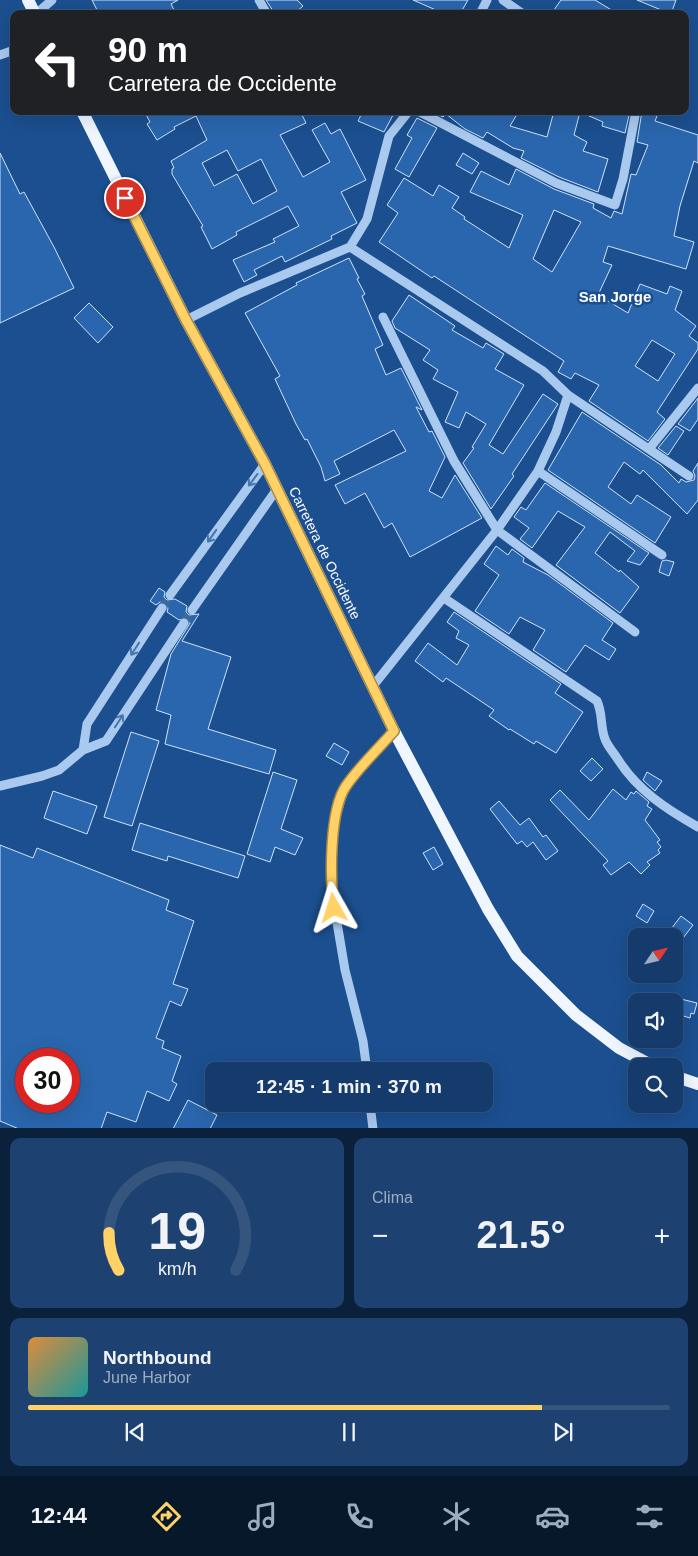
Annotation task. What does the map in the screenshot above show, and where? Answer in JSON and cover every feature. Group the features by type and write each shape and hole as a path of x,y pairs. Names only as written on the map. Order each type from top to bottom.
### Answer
{"main road":[{"name":"Carretera de Occidente","path":"84,115 186,320 265,464 374,686 394,731 488,909 517,956 576,1015 619,1048 638,1058"},
{"path":"683,1079 698,1084"}],"street":[{"path":"41,10 52,0"},
{"path":"504,0 518,10"},
{"path":"186,320 240,293 350,247 366,219 389,136 406,115"},
{"path":"426,115 556,183 615,205 623,179 635,115"},
{"path":"350,247 543,371 568,395 689,476"},
{"path":"383,317 454,461 497,530 635,632"},
{"path":"649,449 698,388"},
{"path":"374,686 497,530 538,471 556,432 568,395"},
{"path":"170,595 265,464"},
{"path":"538,471 662,555"},
{"path":"192,610 277,489"},
{"path":"444,598 597,701 602,711 602,728 605,740 624,770 664,808 698,827"},
{"path":"83,750 87,724 162,608"},
{"path":"0,786 59,770 83,750 106,741 184,623"},
{"path":"366,1062 363,1041 344,970 334,902 332,849 335,821 344,788 394,731"},
{"path":"371,1112 374,1128"}],"building":[{"path":"92,0 178,0 171,4 174,10 97,10"},
{"path":"266,0 297,0 303,6 298,10 272,10"},
{"path":"413,0 468,0 462,10 436,10"},
{"path":"561,0 595,0 611,10 554,10"},
{"path":"637,0 676,0 672,10 661,10"},
{"path":"146,115 302,115 306,123 280,135 303,177 330,162 312,130 325,123 331,134 340,129 366,180 341,192 357,223 331,236 332,239 285,262 282,256 254,270 257,275 244,282 233,260 275,242 273,239 299,226 288,206 236,232 237,235 212,249 201,227 203,226 172,174 172,169 174,168 171,161 207,140 196,116 174,127 175,129 157,140 147,124 150,122","holes":["227,150 238,171 261,159 277,191 253,204 237,174 214,186 202,163"]},
{"path":"361,115 393,115 384,132 358,121"},
{"path":"447,115 517,115 510,126 547,137 553,115 579,115 574,135 587,142 583,151 608,159 598,192 559,177 521,158 524,151 513,148 487,132 483,138 465,129"},
{"path":"587,115 629,115 625,133 602,126 603,122"},
{"path":"641,115 657,115 655,121 698,135 698,163 694,161 680,206 674,236 694,242 686,269 608,246 603,262 612,265 598,295 628,313 640,284 667,294 670,286 682,291 675,310 696,326 689,336 698,343 698,349 657,412 665,419 648,441 589,401 599,385 575,373 571,379 558,372 564,361 434,276 432,278 379,242 398,213 387,205 404,178 433,196 439,185 459,197 452,208 465,217 464,219 509,248 523,215 470,192 481,171 509,185 516,169 554,189 594,204 593,208 611,218 614,211 622,214 631,174 636,175 648,145 637,142","holes":["554,210 581,222 552,272 533,259","652,340 675,354 658,381 635,366"]},
{"path":"417,118 437,128 409,177 395,169 412,138 407,135"},
{"path":"0,153 20,194 24,192 74,288 0,323"},
{"path":"463,153 479,163 472,174 456,165"},
{"path":"349,258 359,278 357,279 365,294 362,296 383,345 375,349 386,375 401,368 422,410 416,407 429,432 432,431 445,457 429,491 442,498 455,475 482,518 410,557 392,523 384,528 365,493 345,504 335,485 406,451 394,430 334,461 340,474 325,481 321,467 307,439 305,440 296,424 275,379 280,376 245,313 297,285 296,283"},
{"path":"409,295 455,326 452,330 483,348 486,343 504,354 495,369 524,385 489,445 503,454 543,394 558,404 512,474 514,476 491,509 463,463 474,448 472,447 486,424 466,412 459,428 445,422 458,392 433,379 438,370 423,360 430,350 395,328 392,321"},
{"path":"89,303 113,327 98,343 74,318"},
{"path":"698,398 698,419 690,431 678,424"},
{"path":"582,412 661,465 679,483 681,479 686,482 694,480 693,471 698,463 698,500 687,514 643,470 640,474 624,462 608,487 631,504 637,495 671,517 655,543 548,470"},
{"path":"676,426 684,431 668,455 658,448"},
{"path":"545,483 649,553 640,565 627,561 635,551 610,532 595,553 619,572 620,570 639,587 620,613 556,565 585,527 558,511 532,548 520,539 529,528 514,517 521,507 526,510"},
{"path":"496,546 508,555 512,549 524,558 523,562 548,575 613,623 602,640 616,649 609,660 585,645 566,672 533,650 545,630 520,617 509,634 475,611 499,575 484,564"},
{"path":"662,561 674,562 669,576 659,572"},
{"path":"159,588 165,592 164,597 167,600 175,599 187,606 186,612 189,615 199,614 182,641 231,657 208,729 276,750 269,774 165,744 171,715 156,710 171,654 190,623 187,618 179,620 167,612 168,608 165,603 160,602 156,605 150,601"},
{"path":"454,612 561,684 555,693 583,712 556,753 536,741 534,744 509,730 489,716 494,710 446,678 443,682 415,661 428,643 457,665 469,645 456,638 459,631 447,622"},
{"path":"131,732 159,741 132,826 104,817"},
{"path":"334,743 349,752 342,765 326,756"},
{"path":"592,758 603,769 591,781 580,771"},
{"path":"273,772 297,780 281,829 303,838 295,855 275,847 270,862 247,854"},
{"path":"647,772 662,781 655,791 643,780"},
{"path":"613,789 626,800 631,792 634,794 636,791 649,802 647,806 652,809 645,820 660,840 657,842 661,847 658,850 660,853 647,862 650,865 641,874 629,862 611,875 603,865 608,861 550,800 560,790 589,820"},
{"path":"53,791 97,806 87,834 44,818"},
{"path":"499,801 520,825 529,818 543,837 546,835 558,851 546,860 533,842 527,847 522,841 517,844 490,809"},
{"path":"140,823 245,856 238,878 168,856 167,861 132,850"},
{"path":"0,845 33,858 37,848 169,900 166,910 194,921 173,984 188,989 181,1006 170,1001 156,1038 164,1041 162,1048 181,1056 172,1081 177,1084 169,1101 147,1091 136,1122 107,1112 101,1128 17,1128 0,1121"},
{"path":"434,847 443,864 433,870 423,853"},
{"path":"643,904 654,911 647,923 636,916"},
{"path":"681,916 693,925 683,938 683,928 672,928"},
{"path":"683,1000 697,1003 694,1014 691,1013 690,1018 683,1016"},
{"path":"188,1100 205,1109 205,1112 211,1112 217,1115 210,1128 174,1128"}],"tunnel":[{"path":"162,608 170,595"},
{"path":"184,623 192,610"}],"district":[{"name":"San Jorge","path":"615,296"}],"route":[{"path":"125,198 186,320 265,464 374,686 394,731 344,788 335,821 332,849 334,908"}]}
